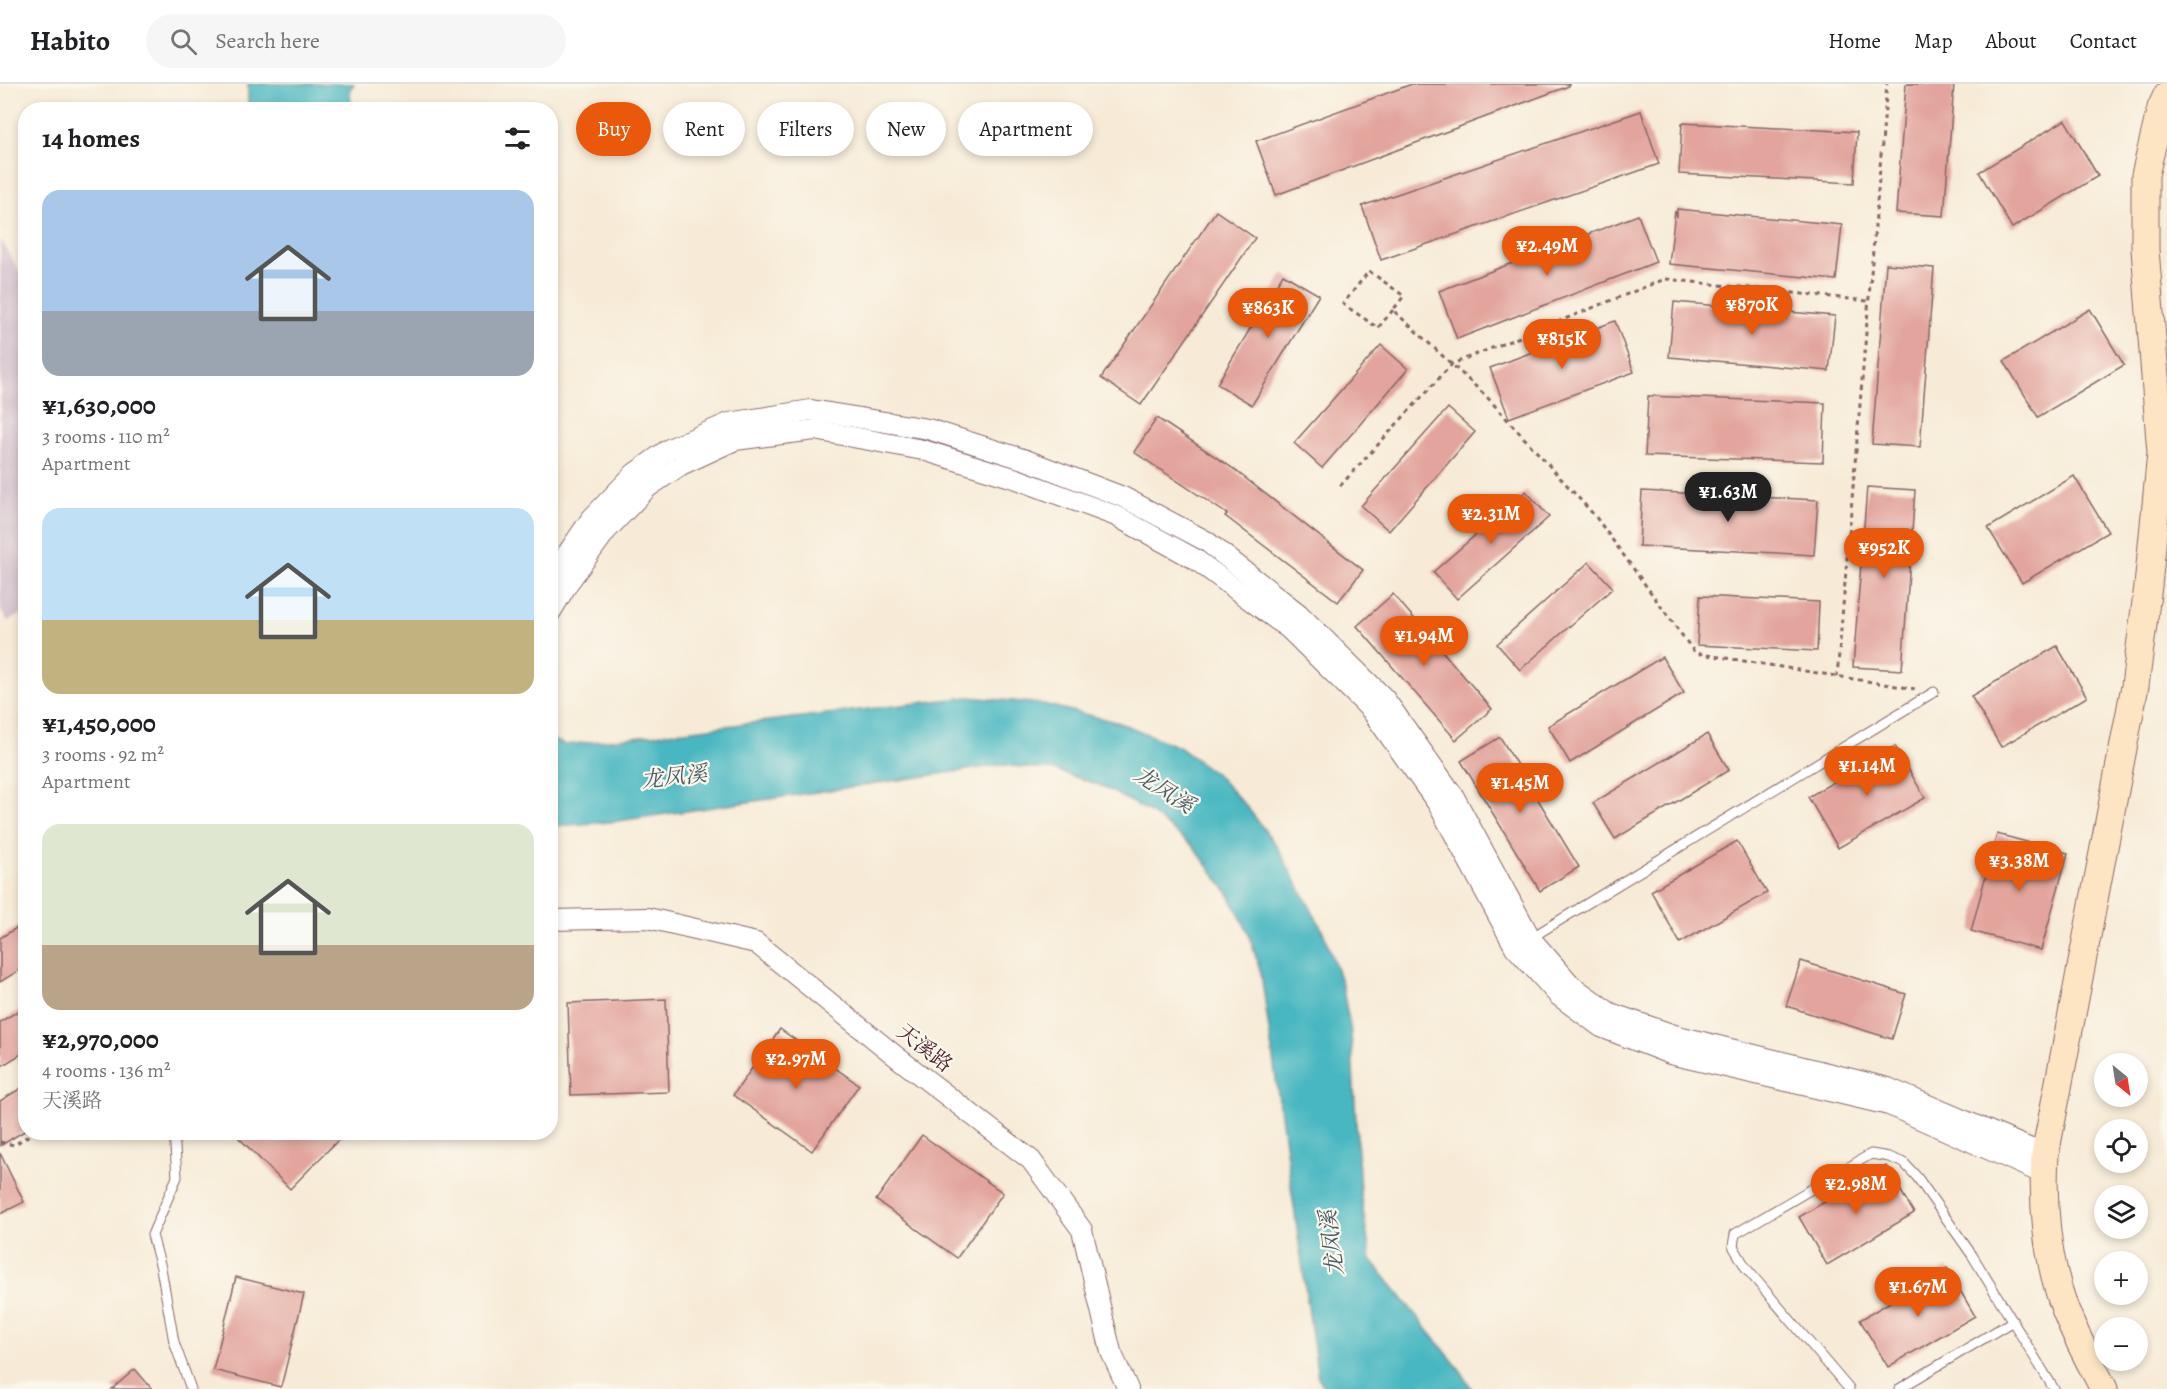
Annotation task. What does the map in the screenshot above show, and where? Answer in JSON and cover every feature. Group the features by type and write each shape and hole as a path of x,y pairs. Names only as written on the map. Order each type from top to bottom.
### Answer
{"street":[{"path":"2104,1389 2064,1306 2050,1262 2044,1164 2135,686 2148,586 2161,453 2145,249 2145,175 2161,108 2167,95"},
{"path":"558,600 641,481 669,449 729,423 811,410 928,429 1026,460 1124,496 1206,542 1299,614 1384,698 1453,795 1531,939 1572,986 1610,1013 1674,1035 1888,1088 2044,1164"},
{"path":"558,567 591,519 641,481 735,440 815,430 923,450 1017,479 1116,516 1195,559 1289,629 1371,710 1437,804 1515,947 1559,996 1601,1028 1670,1054 1889,1105 2044,1164"},
{"name":"天溪路","path":"558,920 648,918 756,943 898,1058 1031,1160 1082,1230 1111,1352 1128,1389"}],"lane":[{"path":"1509,935 1531,939 1934,692"},
{"path":"1527,961 1531,939"},
{"path":"175,1140 177,1177 152,1235 161,1268 174,1342 191,1389"},
{"path":"1849,1389 1746,1268 1732,1246 1735,1234 1871,1154 1904,1162 1917,1177 1972,1255 2054,1389"},
{"path":"1899,1389 2013,1321"}],"path":[{"path":"1837,677 1887,84"},
{"path":"1369,271 1404,296 1393,310 1378,328 1343,304 1369,271"},
{"path":"1340,486 1452,364 1665,279 1868,301"},
{"path":"1393,310 1486,396 1595,516 1695,653 1934,692"},
{"path":"0,1142 14,1145 22,1140"}],"shaded area":[{"path":"0,238 18,269 18,616 8,621 0,610"}],"water":[{"path":"248,84 354,84 350,89 351,102 248,102"},
{"name":"龙凤溪","path":"969,697 1043,704 1120,723 1179,747 1217,775 1247,807 1276,845 1322,929 1342,984 1351,1033 1360,1192 1371,1260 1461,1371 1472,1389 1326,1389 1318,1377 1261,973 1248,932 1228,893 1194,847 1148,811 1102,786 1054,770 1001,765 611,822 558,826 558,742 566,745"}],"building":[{"path":"1412,84 1569,84 1569,86 1276,195 1256,141"},
{"path":"1906,84 1954,84 1944,216 1896,213"},
{"path":"1641,111 1659,164 1381,260 1362,206"},
{"path":"2065,120 2098,176 2012,228 1979,172"},
{"path":"1682,123 1857,132 1854,183 1679,174"},
{"path":"1677,209 1842,225 1836,280 1669,264"},
{"path":"1216,211 1255,238 1141,405 1101,378"},
{"path":"1638,215 1656,262 1457,339 1439,291"},
{"path":"1886,264 1934,268 1920,447 1872,444"},
{"path":"1283,274 1319,295 1252,405 1217,384"},
{"path":"1674,302 1835,316 1829,371 1669,357"},
{"path":"2090,309 2124,365 2038,417 2004,361"},
{"path":"1615,321 1634,372 1509,418 1490,368"},
{"path":"1381,345 1408,369 1322,468 1294,443"},
{"path":"1648,396 1825,403 1823,462 1645,456"},
{"path":"1448,408 1475,432 1389,531 1361,506"},
{"path":"1157,418 1231,467 1363,570 1338,602 1225,516 1227,514 1134,452"},
{"path":"2074,476 2108,532 2022,583 1988,528"},
{"path":"1867,487 1915,490 1902,670 1853,667"},
{"path":"1526,491 1549,517 1457,599 1433,572"},
{"path":"1642,491 1818,500 1814,555 1639,546"},
{"path":"1589,562 1613,588 1520,670 1497,644"},
{"path":"1393,594 1492,709 1456,740 1357,626"},
{"path":"1700,596 1819,602 1817,651 1697,645"},
{"path":"2057,646 2087,697 2001,747 1971,696"},
{"path":"1662,657 1684,693 1570,763 1548,726"},
{"path":"1707,734 1729,770 1615,839 1593,803"},
{"path":"1500,737 1579,867 1540,891 1461,761"},
{"path":"1895,746 1925,798 1838,848 1808,797"},
{"path":"1997,834 2068,853 2041,950 1971,931"},
{"path":"1737,841 1767,893 1680,943 1651,891"},
{"path":"18,927 18,971 0,982 0,938"},
{"path":"1801,961 1906,994 1892,1039 1786,1006"},
{"path":"666,999 669,1092 571,1095 568,1003"},
{"path":"18,1011 18,1056 0,1067 0,1022"},
{"path":"780,1029 859,1085 812,1151 733,1095"},
{"path":"18,1090 18,1135 0,1146 0,1101"},
{"path":"922,1135 1003,1193 957,1258 876,1200"},
{"path":"241,1140 338,1140 290,1189"},
{"path":"0,1153 24,1202 0,1214"},
{"path":"1886,1166 1914,1213 1827,1265 1799,1217"},
{"path":"1947,1268 1975,1316 1888,1367 1860,1320"},
{"path":"236,1277 304,1294 281,1387 213,1370"},
{"path":"135,1369 152,1389 112,1389"}]}
